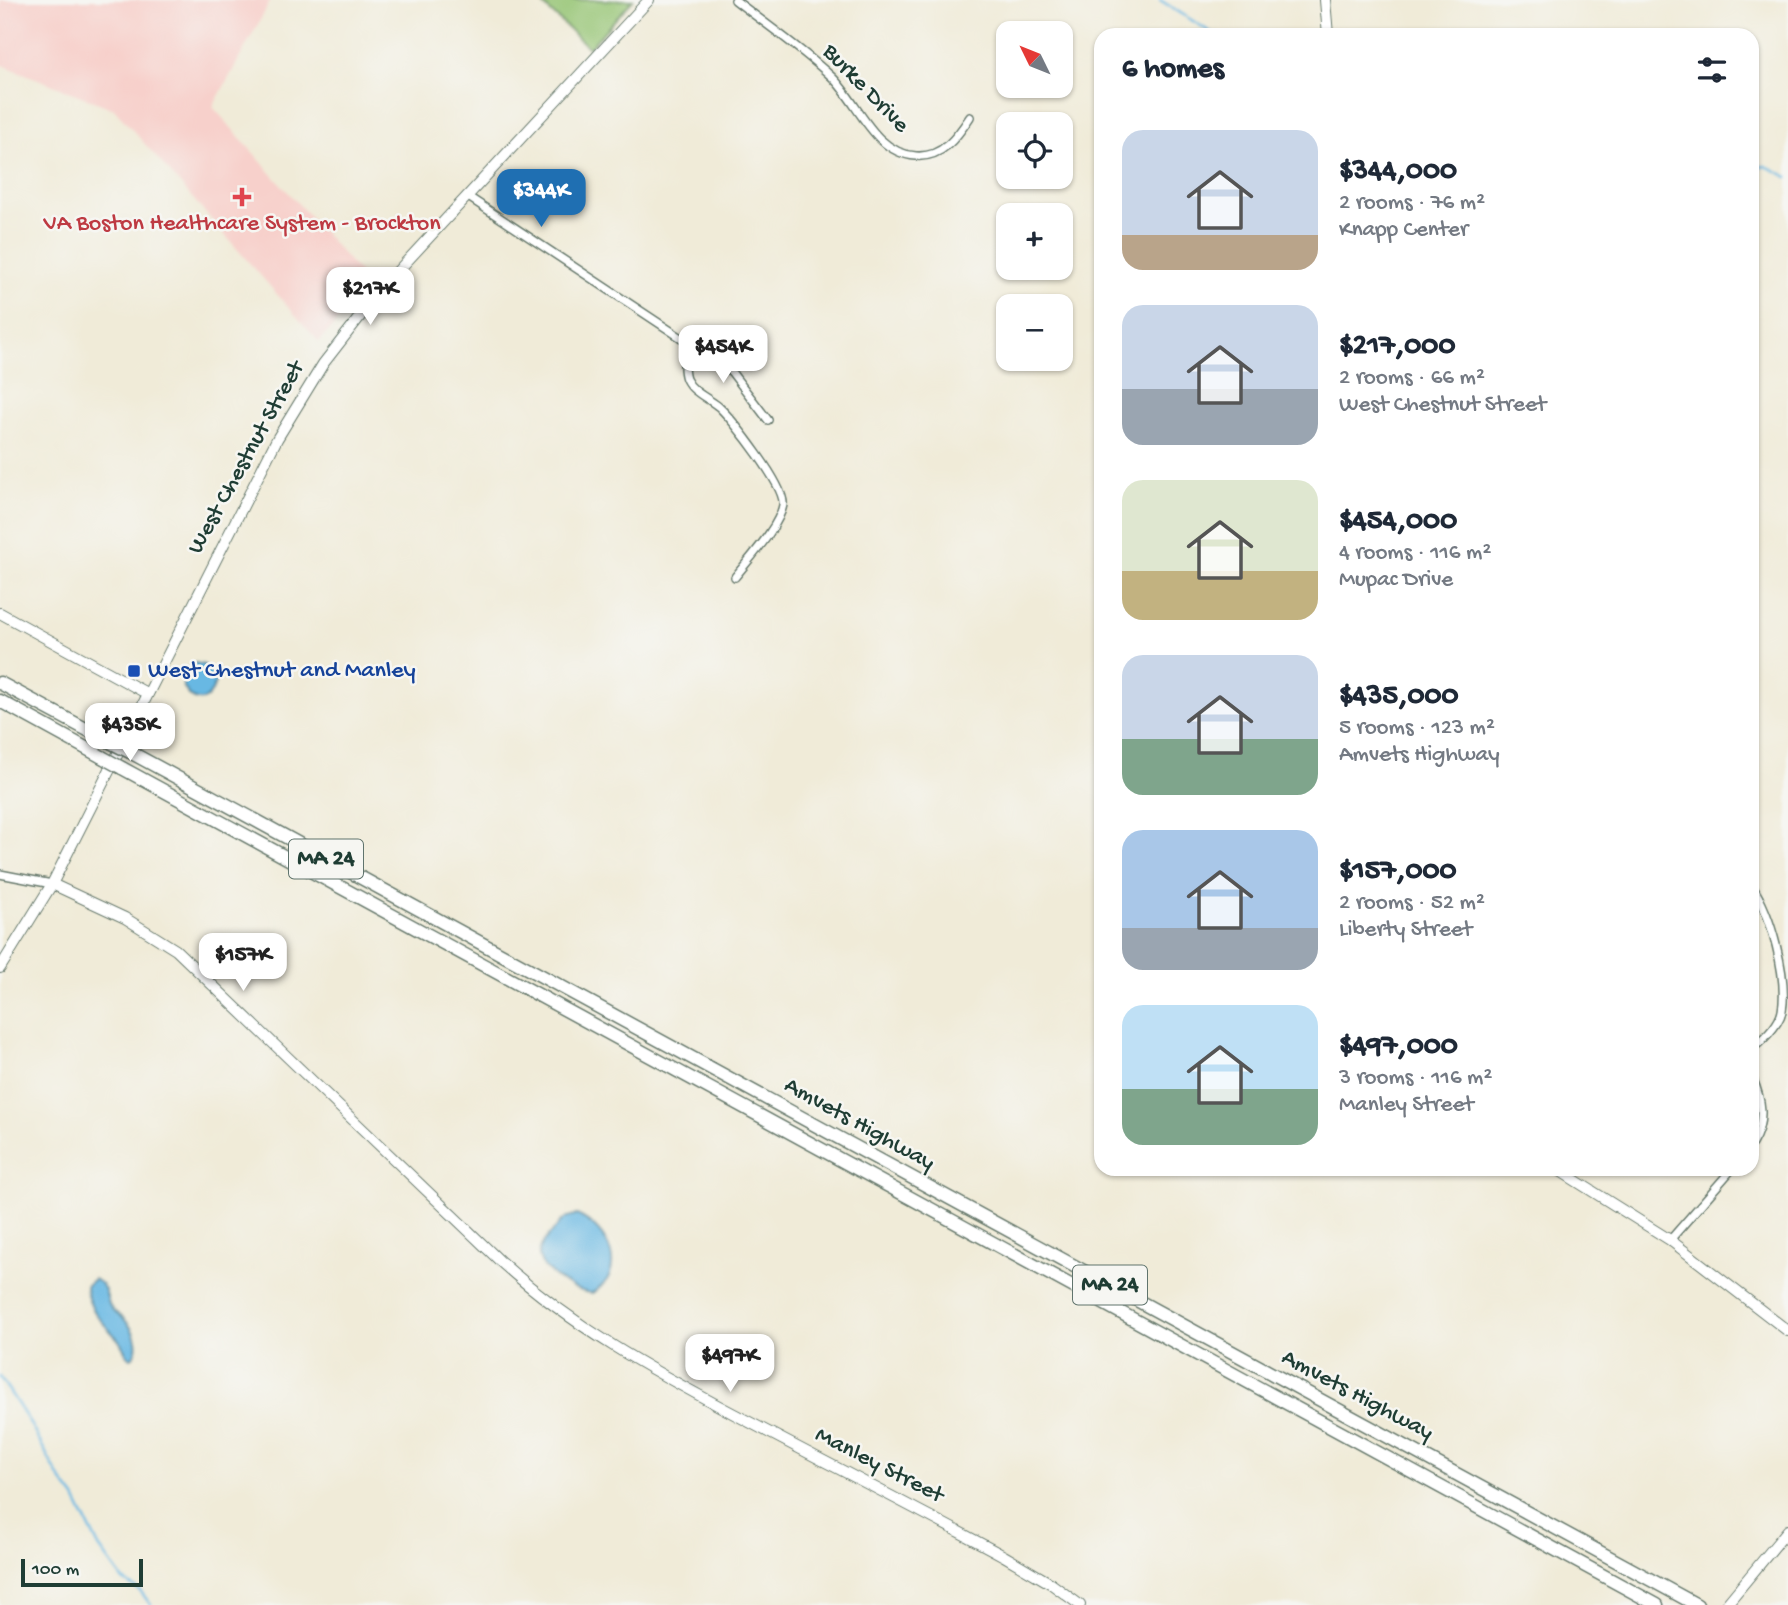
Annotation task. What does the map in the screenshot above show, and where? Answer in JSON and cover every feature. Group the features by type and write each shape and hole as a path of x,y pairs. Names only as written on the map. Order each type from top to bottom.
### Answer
{"highway":[{"name":"Amvets Highway","path":"0,683 1697,1605"},
{"name":"Amvets Highway","path":"0,701 1657,1605"}],"main road":[{"name":"West Chestnut Street","path":"0,968 52,884 261,466 300,399 368,305 649,0"},
{"path":"1325,0 1327,28"},
{"path":"0,613 148,694"},
{"name":"Manley Street","path":"52,884 125,918 176,950 526,1285 595,1336 669,1379 1004,1556 1050,1583 1080,1605"},
{"path":"1568,1176 1670,1240 1788,1331"},
{"path":"1729,1601 1788,1530"}],"street":[{"name":"Burke Drive","path":"734,0 830,75 874,132 899,152 922,156 937,152 951,143 970,117"},
{"path":"467,196 686,341 718,356 768,420"},
{"path":"686,341 684,370 688,382 730,419 782,495 783,507 776,520 735,577"},
{"path":"0,874 52,884"},
{"path":"1759,897 1778,950 1782,987 1782,1012 1772,1030 1759,1042"},
{"path":"1759,1094 1762,1113 1759,1130"},
{"path":"1670,1240 1726,1176"}],"shaded area":[{"name":"VA Boston Healthcare System - Brockton","path":"0,0 271,0 213,107 370,285 319,342 114,109 0,64"}],"green space":[{"path":"538,0 633,0 589,48"}],"water":[{"path":"195,663 204,665 216,677 211,692 203,700 193,698 183,685 186,670"},
{"path":"577,1215 598,1230 610,1251 610,1274 604,1284 592,1293 577,1289 559,1279 550,1273 540,1259 539,1252 543,1242 564,1219"},
{"path":"94,1279 105,1289 111,1308 125,1320 134,1333 136,1348 131,1358 89,1302 86,1286"}],"waterway":[{"path":"1160,0 1204,28"},
{"path":"1759,166 1766,166 1788,177"},
{"path":"0,1377 28,1420 59,1477 75,1498 99,1547 123,1580 141,1592 151,1605"}],"place":[{"name":"VA Boston Healthcare System - Brockton","path":"242,197"},
{"name":"West Chestnut and Manley","path":"134,671"}]}
